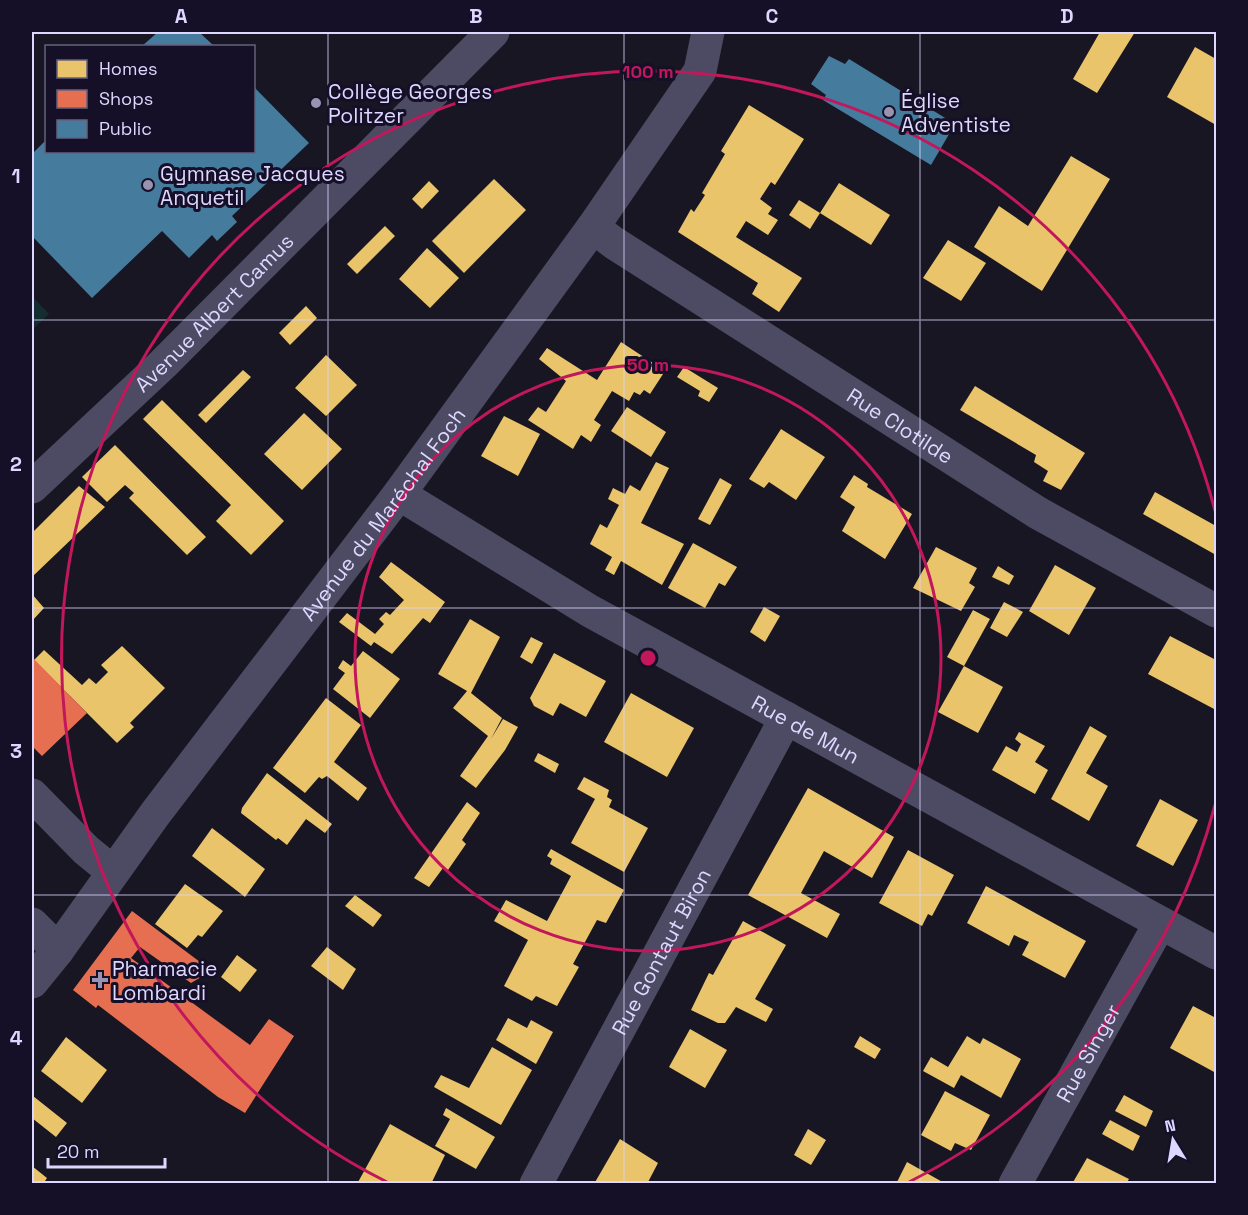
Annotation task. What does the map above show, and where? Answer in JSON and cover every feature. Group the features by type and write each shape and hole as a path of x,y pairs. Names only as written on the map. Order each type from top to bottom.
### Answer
{"street":[{"name":"Avenue Albert Camus","path":"32,487 163,364 494,32"},
{"name":"Avenue du Maréchal Foch","path":"32,982 58,950 155,814 399,494 593,227 700,71 708,32"},
{"name":"Rue Clotilde","path":"593,227 614,243 1038,513 1216,611"},
{"name":"Rue de Mun","path":"399,494 590,611 1216,953"},
{"name":"Rue Gontaut Biron","path":"536,1184 786,718"},
{"path":"32,795 86,850 113,872"},
{"name":"Rue Singer","path":"1015,1184 1160,923"},
{"path":"32,924 58,950"}],"green space":[{"path":"32,296 49,314 32,330"}],"building: Homes":[{"path":"1100,32 1135,32 1097,93 1073,79"},
{"path":"1195,47 1216,59 1216,125 1167,97"},
{"path":"749,105 804,139 775,185 771,182 760,199 772,208 768,214 778,220 768,235 746,221 736,237 802,278 779,312 752,294 758,283 678,232 691,209 694,212 705,195 702,193 725,154 721,151"},
{"path":"1071,156 1110,179 1042,291 974,247 999,206 1028,226"},
{"path":"494,179 526,210 464,273 432,241"},
{"path":"429,181 439,191 422,209 412,199"},
{"path":"839,183 890,215 871,245 820,213"},
{"path":"799,200 820,213 810,229 789,215"},
{"path":"385,226 395,236 357,274 347,264"},
{"path":"948,240 986,263 961,301 923,278"},
{"path":"427,248 459,278 430,308 399,279"},
{"path":"306,306 317,318 290,345 279,333"},
{"path":"621,342 665,371 650,394 644,390 640,395 634,392 629,401 612,391 594,420 601,425 591,442 581,435 573,449 528,420 538,407 546,412 566,381 539,359 547,348 597,380"},
{"path":"326,355 357,385 326,416 295,388"},
{"path":"684,367 718,388 709,402 698,396 700,391 677,377"},
{"path":"243,370 251,377 206,423 198,415"},
{"path":"975,386 1085,453 1061,490 1043,481 1048,471 1034,462 1036,455 960,410"},
{"path":"162,400 284,521 251,555 216,521 231,505 143,419"},
{"path":"627,407 666,432 651,457 611,431"},
{"path":"304,413 342,449 302,490 264,454"},
{"path":"504,416 540,434 518,476 481,456"},
{"path":"781,429 825,457 796,500 769,482 764,488 749,479"},
{"path":"115,445 206,537 187,555 129,498 134,493 125,485 107,502 82,477"},
{"path":"656,462 669,468 641,523 684,544 662,585 621,561 614,575 605,570 612,557 590,544 600,524 607,528 619,505 608,499 613,488 625,494 630,485 640,491"},
{"path":"854,475 868,484 867,487 912,514 885,559 842,531 855,507 840,497"},
{"path":"720,478 732,485 710,525 698,519"},
{"path":"79,486 105,507 32,577 32,533"},
{"path":"1155,492 1216,526 1216,555 1143,514"},
{"path":"693,543 737,567 725,586 719,583 705,608 668,588"},
{"path":"936,547 977,568 969,583 975,587 961,611 913,588"},
{"path":"391,562 445,602 430,623 423,618 392,654 374,642 371,646 339,622 347,613 375,634 384,624 379,619 386,612 390,615 404,600 379,577"},
{"path":"1055,565 1096,588 1069,635 1029,611"},
{"path":"998,566 1014,576 1009,585 992,577"},
{"path":"32,594 44,608 32,621"},
{"path":"1004,602 1023,612 1007,637 990,628"},
{"path":"764,607 780,616 765,642 750,632"},
{"path":"973,610 990,619 964,666 947,657"},
{"path":"470,619 500,637 471,693 502,718 491,739 503,719 518,727 505,750 476,788 460,776 488,736 453,708 467,691 438,674"},
{"path":"1170,636 1216,660 1216,710 1148,674"},
{"path":"531,637 543,643 532,664 520,657"},
{"path":"122,646 165,688 130,723 134,727 117,743 34,660 44,650 82,685 89,678 96,684 108,672 101,665"},
{"path":"363,651 400,679 370,718 333,689 345,673 338,668 343,660 351,666"},
{"path":"554,653 606,681 586,717 560,703 553,716 534,706 530,698"},
{"path":"964,666 1003,687 978,733 938,712"},
{"path":"631,693 694,728 667,777 604,742"},
{"path":"326,698 361,725 334,762 367,788 358,801 327,776 322,779 319,777 305,793 273,768"},
{"path":"1090,726 1107,736 1086,773 1108,786 1089,821 1051,799"},
{"path":"1019,732 1045,746 1035,762 1048,770 1035,794 992,770 1006,746 1017,752 1021,744 1015,739"},
{"path":"538,753 559,764 555,773 534,761"},
{"path":"267,773 332,824 325,833 306,819 287,845 278,838 276,840 241,813 242,808"},
{"path":"584,777 609,790 607,797 612,800 609,807 648,828 624,872 571,843 595,799 577,789"},
{"path":"808,788 894,837 872,878 824,851 801,893 840,914 827,938 748,895"},
{"path":"1160,799 1198,820 1173,866 1136,846"},
{"path":"467,802 480,813 462,840 466,844 448,870 443,868 429,887 414,878"},
{"path":"212,828 265,869 245,897 192,856"},
{"path":"551,849 624,890 606,923 597,920 573,964 579,967 557,1006 536,996 532,1001 504,986 528,940 494,921 506,900 547,921 571,876 550,864 552,859 547,856"},
{"path":"908,850 954,875 932,916 928,914 922,926 879,903"},
{"path":"185,884 223,911 202,937 198,935 187,948 155,924"},
{"path":"986,886 1086,941 1065,978 1022,955 1029,942 1014,935 1009,946 967,923"},
{"path":"355,895 382,915 373,927 345,906"},
{"path":"743,921 786,945 755,999 773,1009 766,1022 736,1007 725,1023 718,1023 691,1010 709,973 713,975"},
{"path":"327,947 356,969 343,990 311,966"},
{"path":"237,955 257,970 240,992 221,977"},
{"path":"1193,1006 1216,1018 1216,1073 1170,1048"},
{"path":"508,1018 527,1028 531,1020 553,1032 536,1064 496,1040"},
{"path":"690,1029 727,1050 705,1088 669,1067"},
{"path":"860,1036 881,1049 875,1059 854,1047"},
{"path":"967,1036 980,1044 983,1038 1021,1059 1001,1098 961,1075 954,1088 923,1071 931,1057 948,1067"},
{"path":"66,1037 107,1070 82,1103 41,1071"},
{"path":"492,1047 532,1070 501,1125 434,1087 441,1075 469,1088"},
{"path":"945,1091 990,1115 971,1150 955,1143 951,1151 921,1135"},
{"path":"1124,1095 1153,1111 1146,1127 1115,1111"},
{"path":"33,1096 67,1123 56,1137 32,1118"},
{"path":"446,1108 495,1137 476,1169 435,1146 450,1119 443,1115"},
{"path":"1110,1120 1140,1136 1133,1151 1102,1134"},
{"path":"390,1124 445,1155 431,1184 357,1184"},
{"path":"808,1129 826,1140 811,1165 794,1155"},
{"path":"620,1139 658,1163 647,1184 594,1184"},
{"path":"1087,1158 1129,1179 1126,1184 1072,1184"},
{"path":"907,1162 946,1184 896,1184"},
{"path":"32,1166 47,1178 43,1184 32,1184"}],"building: Shops":[{"path":"32,657 87,713 42,756 32,746"},
{"path":"132,911 208,968 203,976 191,983 140,947 131,958 250,1045 269,1019 294,1036 245,1113 218,1097 98,1005 96,1008 73,990"}],"building: Public":[{"path":"158,32 199,32 213,45 143,45"},
{"name":"Église Adventiste","path":"829,56 845,64 849,59 955,124 931,165 823,100 826,95 811,84"},
{"name":"Gymnase Jacques Anquetil","path":"255,88 309,143 232,216 237,222 217,241 212,235 189,258 162,231 92,298 32,236 32,154 45,141 45,153 255,153"}],"place":[{"name":"Collège Georges Politzer","path":"316,103"},
{"name":"Église Adventiste","path":"889,112"},
{"name":"Gymnase Jacques Anquetil","path":"148,185"},
{"name":"Pharmacie Lombardi","path":"100,980"}]}
